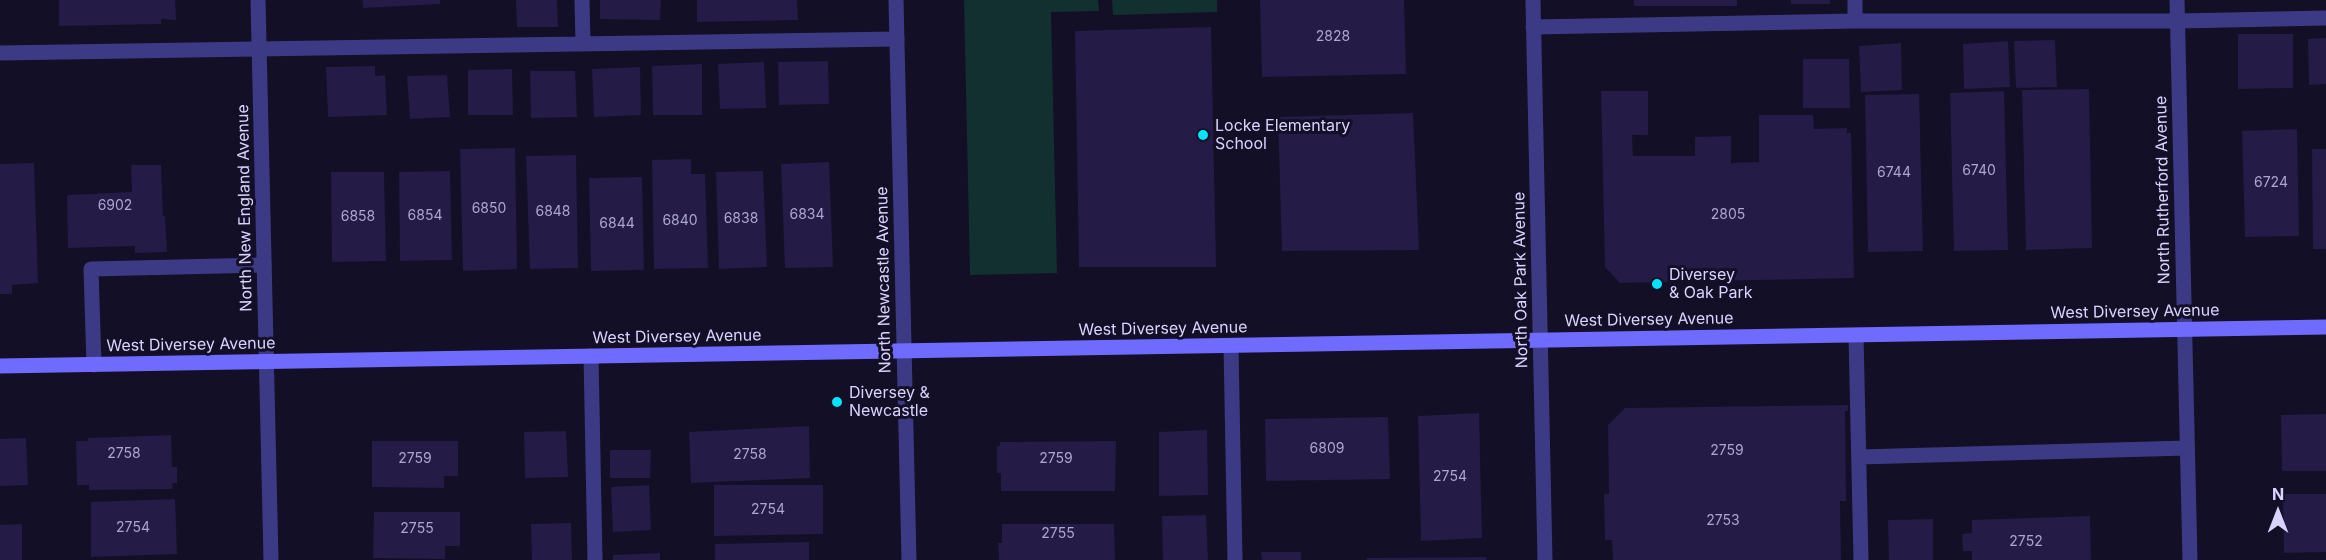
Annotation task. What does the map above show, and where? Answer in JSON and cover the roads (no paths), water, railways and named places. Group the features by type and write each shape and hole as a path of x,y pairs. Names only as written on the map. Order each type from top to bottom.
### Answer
{"main road":[{"name":"West Diversey Avenue","path":"0,366 2326,327"}],"street":[{"name":"North New England Avenue","path":"258,0 271,560"},
{"path":"582,0 583,43"},
{"name":"North Newcastle Avenue","path":"896,0 909,560"},
{"name":"North Oak Park Avenue","path":"1533,0 1545,560"},
{"path":"1855,0 1856,21"},
{"name":"North Rutherford Avenue","path":"2177,0 2190,560"},
{"path":"1533,27 1856,21 2178,21 2326,18"},
{"path":"0,53 897,39"},
{"path":"94,365 91,269 264,265"},
{"path":"1856,335 1861,560"},
{"path":"1231,346 1235,560"},
{"path":"591,356 595,560"},
{"path":"1858,457 2187,448"}],"place":[{"name":"Locke Elementary School","path":"1203,135"},
{"name":"Diversey & Oak Park","path":"1657,284"},
{"name":"Diversey & Newcastle","path":"837,402"}]}
